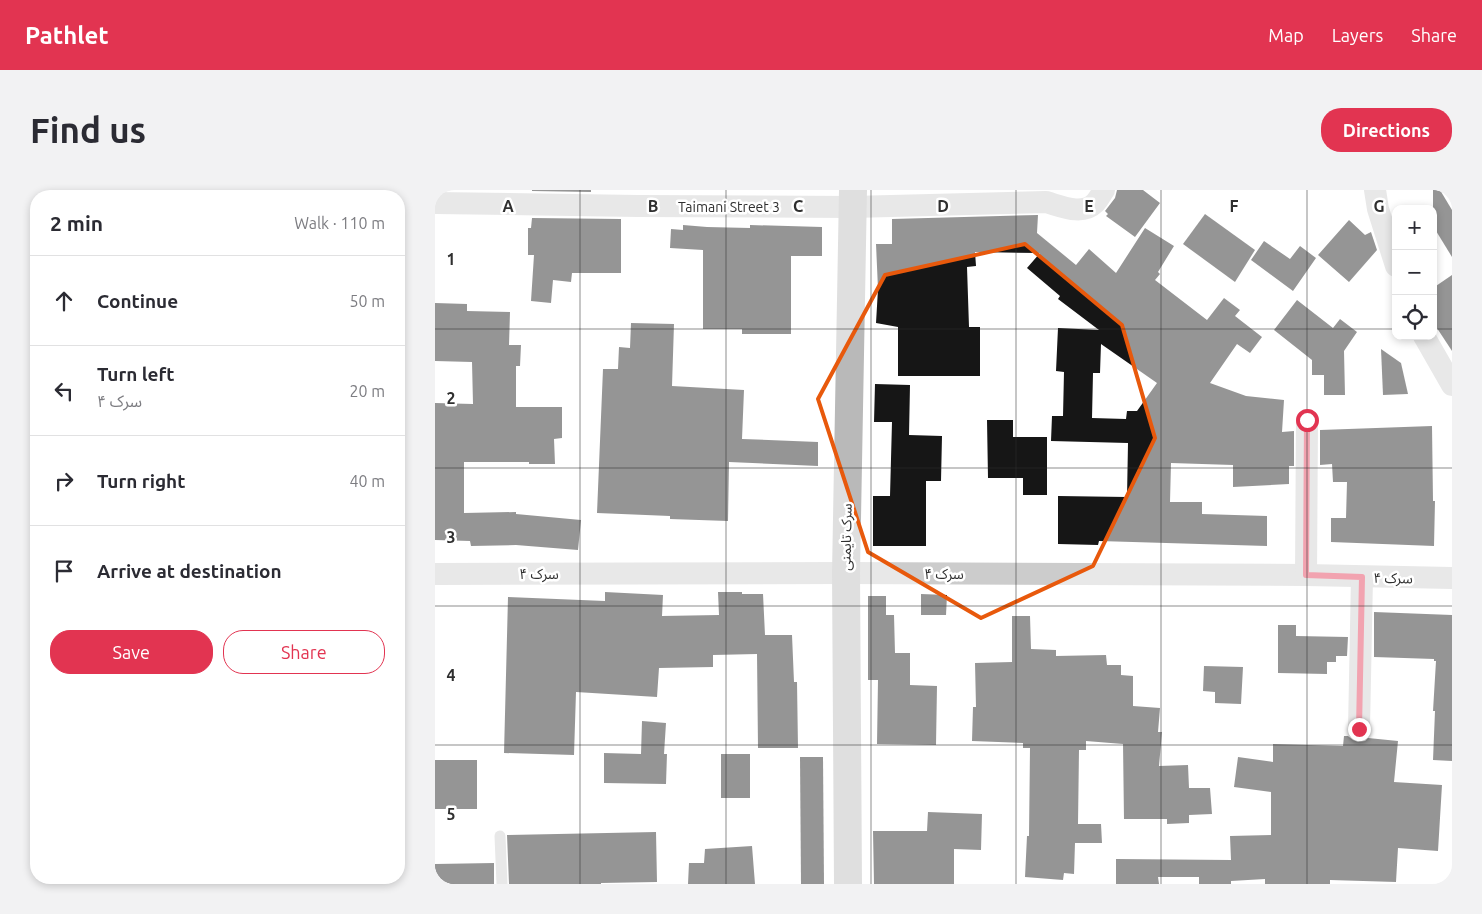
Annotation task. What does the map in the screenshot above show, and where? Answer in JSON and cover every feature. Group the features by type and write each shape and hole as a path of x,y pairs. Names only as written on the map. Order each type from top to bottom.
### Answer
{"main road":[{"name":"سرک تایمنی","path":"848,884 845,573 853,199"}],"street":[{"name":"Taimani Street 3","path":"435,203 648,206 853,199 1046,202 1081,210 1095,203 1104,190"},
{"path":"1375,190 1378,209 1392,253"},
{"path":"1426,340 1452,385"},
{"path":"1306,575 1307,420"},
{"name":"سرک ۴","path":"435,574 845,573 1306,575 1452,578"},
{"path":"1359,729 1362,577"}],"lane":[{"path":"500,836 501,884"}],"highlighted area":[{"path":"1025,244 1122,325 1155,438 1093,566 981,618 868,552 818,399 885,275"}],"building":[{"path":"591,190 591,192 532,191"},
{"path":"1117,190 1143,190 1160,203 1135,237 1106,216 1108,214 1105,211 1115,198"},
{"path":"1433,190 1440,190 1452,210 1452,257 1437,233 1437,205 1433,205"},
{"path":"1205,214 1255,250 1235,282 1183,244"},
{"path":"1038,215 1037,233 1076,265 1089,249 1116,273 1145,228 1174,246 1155,280 1207,320 1224,298 1240,310 1235,316 1262,337 1250,353 1237,344 1210,383 1246,396 1284,400 1282,432 1294,431 1294,466 1289,466 1289,484 1233,487 1233,465 1171,463 1170,502 1202,502 1202,514 1267,516 1267,546 1099,541 1098,545 1058,544 1058,496 1127,497 1128,443 1051,441 1052,416 1063,416 1064,372 1056,371 1058,328 1099,330 1058,299 1060,296 1027,268 1040,253 975,252 976,266 967,267 969,327 980,327 980,376 898,376 898,327 876,323 878,289 876,244 892,244 892,219","holes":["1101,344 1157,383 1137,411 1127,411 1126,419 1092,418 1093,373 1100,373"]},
{"path":"532,218 621,219 621,273 572,273 571,282 553,280 551,303 531,301 534,255 528,255 528,228 531,228"},
{"path":"1349,220 1365,235 1371,232 1377,250 1349,282 1318,255"},
{"path":"683,225 750,228 750,225 822,227 822,256 791,256 791,334 742,334 742,329 703,329 703,250 670,248 671,229 683,230"},
{"path":"1264,241 1290,259 1300,246 1316,258 1293,291 1251,260"},
{"path":"1452,275 1452,351 1437,328 1437,285"},
{"path":"1297,300 1333,328 1340,319 1357,332 1344,351 1345,395 1324,395 1324,375 1312,375 1312,360 1274,330"},
{"path":"435,303 467,304 467,311 510,312 509,345 521,345 520,366 516,366 516,407 562,407 562,438 554,439 555,464 464,462 464,513 516,512 516,514 581,520 578,550 516,545 471,546 470,541 435,540 435,403 473,404 472,362 435,361"},
{"path":"631,323 674,324 672,386 744,390 742,439 818,442 818,466 729,462 728,521 670,519 670,516 597,513 603,369 618,369 619,347 630,348"},
{"path":"1381,349 1401,363 1408,394 1383,395"},
{"path":"875,384 910,385 909,435 942,436 941,481 926,481 926,546 873,546 873,496 890,496 892,422 874,422"},
{"path":"987,420 1013,420 1013,437 1047,437 1047,495 1023,495 1023,478 988,478"},
{"path":"1432,426 1433,501 1435,501 1434,546 1331,542 1331,518 1346,518 1347,482 1333,482 1332,464 1320,465 1320,430"},
{"path":"605,592 663,595 662,616 719,615 718,592 763,594 765,635 792,635 794,682 797,682 798,748 758,748 757,654 713,655 713,667 659,668 657,697 576,692 574,755 504,753 508,597 605,601"},
{"path":"921,594 947,595 946,615 921,615"},
{"path":"868,596 886,596 886,615 894,615 895,653 910,653 910,685 937,686 936,745 877,744 878,680 868,680"},
{"path":"1374,612 1452,615 1452,761 1433,760 1436,661 1434,659 1374,657"},
{"path":"1012,616 1030,616 1031,649 1056,650 1056,656 1106,655 1107,665 1121,665 1121,675 1133,676 1133,706 1160,708 1158,732 1162,732 1159,766 1188,765 1189,788 1210,788 1212,814 1189,815 1189,823 1167,824 1167,819 1124,819 1123,744 1086,741 1086,750 1079,750 1078,824 1101,824 1102,843 1075,843 1074,874 1064,873 1063,880 1025,877 1027,836 1029,836 1030,748 1023,748 1023,743 972,741 973,707 976,707 975,663 1012,662"},
{"path":"1278,625 1296,625 1296,636 1348,637 1347,656 1336,656 1336,662 1327,662 1327,674 1278,673"},
{"path":"1204,666 1243,667 1241,704 1215,703 1215,692 1203,691"},
{"path":"642,721 666,723 664,754 667,754 666,784 604,783 604,753 641,754"},
{"path":"1344,736 1348,736 1358,742 1365,741 1368,738 1398,741 1394,782 1442,785 1438,851 1398,848 1396,882 1330,880 1330,884 1265,884 1265,879 1231,881 1231,884 1199,884 1199,877 1158,877 1159,884 1116,884 1116,859 1231,860 1230,836 1271,835 1271,792 1234,787 1238,757 1273,762 1273,744 1343,746"},
{"path":"721,754 750,754 750,798 721,798"},
{"path":"800,757 823,757 824,884 801,884"},
{"path":"435,760 477,760 477,809 435,809"},
{"path":"928,812 982,814 981,850 954,849 954,884 874,884 873,831 927,831"},
{"path":"656,832 657,882 509,884 507,835"},
{"path":"752,846 755,884 688,884 689,863 704,863 705,849"},
{"path":"494,863 494,884 435,884 435,864"}],"route":[{"path":"1307,420 1306,575 1362,577 1359,729"}]}
